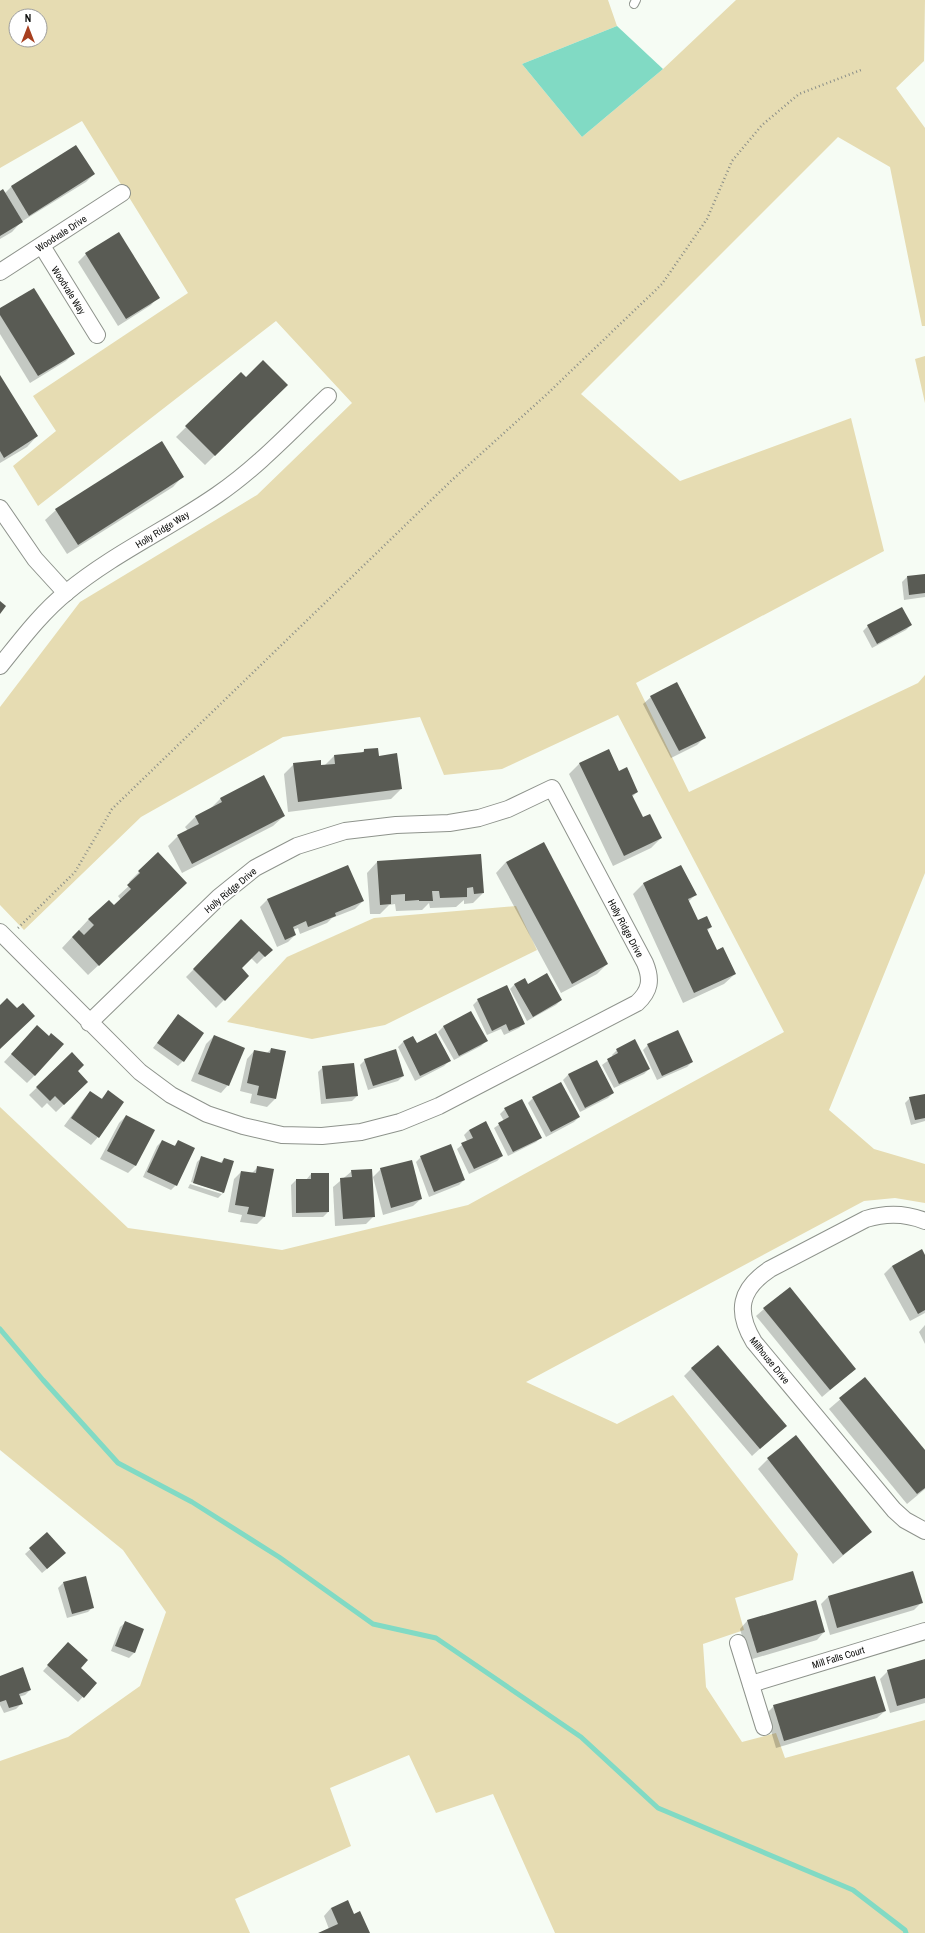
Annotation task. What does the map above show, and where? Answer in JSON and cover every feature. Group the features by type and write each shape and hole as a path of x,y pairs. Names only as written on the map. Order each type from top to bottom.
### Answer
{"street":[{"name":"Woodvale Drive","path":"0,272 122,193"},
{"name":"Woodvale Way","path":"42,246 97,335"},
{"name":"Holly Ridge Way","path":"0,666 35,623 66,593 95,570 217,495 241,478 328,396"},
{"path":"0,508 35,559 66,593"},
{"name":"Holly Ridge Drive","path":"3,936 89,1023 140,1072 171,1096 207,1114 243,1126 282,1135 322,1136 361,1132 400,1122 439,1106 636,1003 644,996 649,985 649,973 552,788 508,809 479,818 449,823 396,825 345,831 297,846 256,868 219,897 89,1023"},
{"name":"Millhouse Drive","path":"925,1221 914,1216 881,1214 852,1226 758,1276 750,1286 744,1301 742,1315 746,1328 754,1342 884,1498 905,1520 925,1531"},
{"name":"Mill Falls Court","path":"751,1684 925,1631"},
{"path":"738,1643 764,1727"}],"path":[{"path":"3,936 75,872 112,809 452,480 552,390 662,284 707,219 732,161 762,125 799,94 861,70"}],"shaded area":[{"path":"0,0 608,0 617,26 522,64 582,137 663,69 736,0 925,0 924,61 896,88 925,128 925,326 922,326 890,167 838,137 581,394 680,481 851,418 884,551 636,683 689,792 918,683 925,675 925,873 829,1110 874,1149 925,1164 925,1203 895,1198 864,1201 526,1382 617,1424 673,1395 798,1554 793,1580 735,1598 744,1630 703,1644 706,1687 742,1742 776,1733 785,1758 925,1720 925,1933 555,1933 493,1794 436,1813 409,1755 330,1788 351,1846 235,1899 250,1933 0,1933 0,1761 68,1737 140,1686 166,1612 123,1550 0,1450 0,1107 128,1228 282,1250 468,1205 784,1032 618,715 502,769 444,775 420,717 283,737 141,817 24,930 0,905 0,707 80,602 257,495 352,403 276,321 38,506 13,466 56,431 33,396 188,293 82,121 0,168"},
{"path":"617,26 663,69 582,137 522,64"},
{"path":"925,356 925,403 915,359"},
{"path":"516,906 537,950 385,1025 312,1039 227,1022 287,957 374,918"}],"building":[{"path":"76,145 95,174 29,216 11,186"},
{"path":"3,189 23,222 0,236 0,191"},
{"path":"119,232 160,298 126,319 85,253"},
{"path":"34,288 75,354 38,376 0,315 0,308"},
{"path":"263,360 288,385 215,456 185,426 241,372 246,377"},
{"path":"0,375 38,436 4,458 0,451"},
{"path":"162,441 184,477 78,545 55,509"},
{"path":"925,574 925,593 909,595 907,576"},
{"path":"0,601 6,606 0,614"},
{"path":"902,607 912,625 877,644 867,625"},
{"path":"677,682 706,738 679,751 650,696"},
{"path":"378,748 379,756 397,753 402,789 298,802 293,763 321,760 321,765 335,764 334,755 364,752 364,749"},
{"path":"609,749 619,771 627,767 638,792 632,795 643,817 650,814 662,838 624,856 579,763"},
{"path":"264,775 285,816 192,864 177,835 199,824 195,816 222,802 220,798"},
{"path":"544,842 608,964 572,984 506,862"},
{"path":"158,852 187,883 99,966 72,937 79,930 84,935 94,925 88,919 109,900 114,905 131,889 127,885 140,873 138,871"},
{"path":"481,854 484,893 474,894 473,887 467,888 467,897 440,898 439,891 432,891 433,901 405,901 405,894 391,895 391,904 380,905 377,861"},
{"path":"348,865 364,901 335,913 336,916 308,927 306,921 293,927 296,935 285,940 267,899"},
{"path":"681,865 697,895 688,899 698,920 707,916 712,927 707,929 717,950 723,947 736,974 694,993 643,883"},
{"path":"241,919 273,950 265,957 259,951 242,968 249,976 225,1001 193,969"},
{"path":"547,973 562,1000 533,1017 514,984 525,978 528,984"},
{"path":"507,985 525,1024 509,1031 506,1024 492,1031 477,999"},
{"path":"7,998 17,1008 23,1003 35,1016 0,1049 0,1005"},
{"path":"471,1011 488,1041 459,1056 443,1026"},
{"path":"178,1014 204,1033 184,1062 157,1043"},
{"path":"37,1025 49,1036 51,1033 64,1044 35,1076 11,1054"},
{"path":"678,1030 693,1062 662,1076 647,1044"},
{"path":"436,1033 451,1061 420,1076 403,1041 413,1036 417,1043"},
{"path":"214,1035 245,1048 229,1086 198,1074"},
{"path":"635,1039 650,1069 619,1084 607,1059 618,1053 616,1049"},
{"path":"271,1048 286,1051 276,1099 257,1095 259,1086 247,1083 254,1050 270,1053"},
{"path":"396,1049 404,1076 373,1086 364,1059"},
{"path":"72,1052 84,1065 78,1071 88,1082 64,1105 55,1096 50,1101 36,1087"},
{"path":"597,1060 614,1093 585,1108 568,1074"},
{"path":"354,1063 358,1096 326,1099 322,1066"},
{"path":"561,1082 580,1117 551,1132 532,1097"},
{"path":"108,1090 124,1102 99,1138 71,1118 90,1091 102,1099"},
{"path":"925,1094 925,1118 915,1120 909,1097"},
{"path":"522,1099 542,1138 513,1152 498,1123 509,1117 504,1108"},
{"path":"126,1115 155,1130 136,1166 107,1151"},
{"path":"486,1121 503,1156 474,1169 461,1143 473,1138 469,1130"},
{"path":"162,1140 175,1146 178,1140 195,1148 177,1186 147,1172"},
{"path":"451,1144 465,1180 434,1192 420,1156"},
{"path":"201,1156 222,1163 224,1158 234,1161 224,1193 193,1183"},
{"path":"412,1160 422,1199 391,1208 380,1168"},
{"path":"257,1166 274,1169 265,1217 247,1214 249,1207 235,1205 241,1171 256,1173"},
{"path":"372,1169 375,1217 343,1219 340,1178 352,1177 351,1170"},
{"path":"311,1173 329,1173 329,1212 296,1213 296,1179 311,1179"},
{"path":"922,1249 925,1255 925,1310 918,1314 892,1266"},
{"path":"790,1287 856,1369 830,1390 763,1308"},
{"path":"718,1345 787,1426 760,1449 691,1368"},
{"path":"865,1377 925,1450 925,1488 917,1494 839,1398"},
{"path":"796,1435 872,1532 843,1555 767,1458"},
{"path":"47,1532 66,1553 47,1569 29,1548"},
{"path":"913,1571 923,1603 837,1628 828,1596"},
{"path":"86,1576 94,1608 72,1614 63,1582"},
{"path":"816,1600 825,1632 757,1653 747,1620"},
{"path":"125,1621 144,1629 135,1653 115,1646"},
{"path":"68,1642 88,1660 81,1668 97,1683 84,1698 47,1665"},
{"path":"925,1659 925,1698 897,1706 887,1670"},
{"path":"23,1667 31,1690 19,1694 23,1704 9,1708 6,1700 0,1702 0,1676"},
{"path":"875,1676 886,1711 784,1741 773,1705"},
{"path":"348,1900 354,1914 360,1911 370,1933 318,1933 338,1924 331,1908"}],"waterway":[{"path":"0,1329 43,1380 118,1463 192,1502 279,1557 373,1624 436,1638 581,1737 658,1808 853,1890 905,1930 906,1933"}]}
